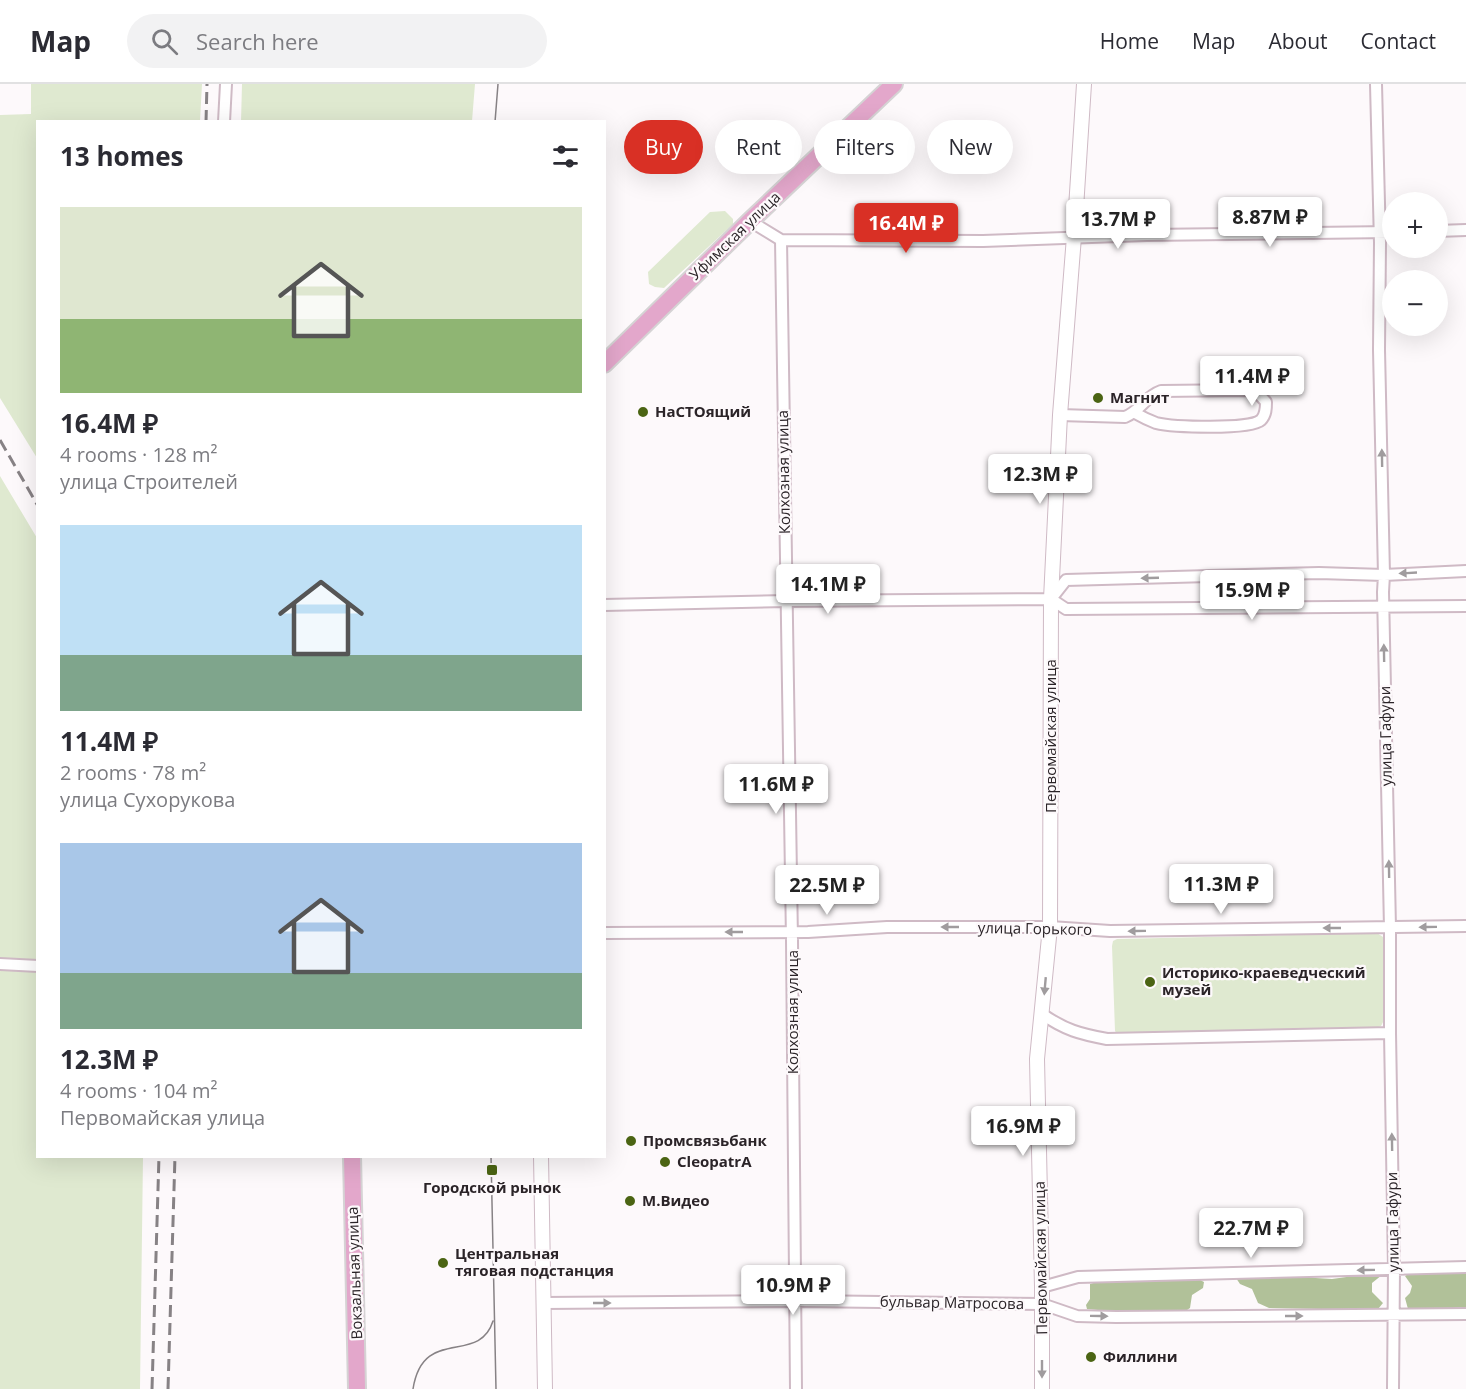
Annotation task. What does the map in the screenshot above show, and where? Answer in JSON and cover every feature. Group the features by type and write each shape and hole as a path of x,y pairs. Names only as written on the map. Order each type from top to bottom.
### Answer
{"main road":[{"name":"Уфимская улица","path":"606,362 894,84"},
{"name":"Вокзальная улица","path":"352,1158 357,1389"}],"street":[{"path":"224,120 226,84"},
{"name":"Первомайская улица","path":"1042,1389 1037,1059 1050,927 1051,599 1060,415 1084,84"},
{"name":"улица Гафури","path":"1376,84 1390,928 1393,1389"},
{"path":"750,221 781,240 983,241 1147,235 1380,232"},
{"path":"1448,231 1466,230"},
{"name":"Колхозная улица","path":"781,240 796,1389"},
{"path":"1060,415 1125,417 1135,413 1149,395 1161,391 1256,391 1266,402 1266,412 1262,419 1254,424 1172,425 1146,419 1135,413"},
{"path":"1051,599 1066,580 1466,571"},
{"path":"606,605 1051,599 1066,609 1466,606"},
{"name":"улица Горького","path":"606,933 791,932 887,927 1050,927 1110,931 1466,926"},
{"path":"0,964 36,966"},
{"path":"1042,1014 1075,1033 1107,1039 1390,1033"},
{"path":"541,1158 544,1389"},
{"name":"бульвар Матросова","path":"1042,1287 1078,1278 1466,1267"},
{"name":"бульвар Матросова","path":"544,1303 795,1301 1042,1304 1077,1316 1466,1314"}],"green space":[{"path":"31,84 202,84 200,120 36,120 36,456 0,398 0,115 31,114"},
{"path":"242,84 475,84 472,120 241,120"},
{"path":"725,211 733,219 733,224 664,288 649,284 648,272 710,212"},
{"path":"0,476 36,536 36,1158 143,1158 140,1389 0,1389"},
{"path":"1377,933 1386,939 1384,1020 1381,1026 1375,1029 1119,1036 1115,1031 1112,946 1113,941 1117,939"},
{"path":"1466,1269 1466,1307 1413,1311 1408,1309 1405,1298 1412,1286 1405,1276 1410,1273"},
{"path":"1375,1273 1382,1275 1372,1283 1372,1292 1383,1303 1378,1309 1373,1310 1269,1308 1258,1303 1252,1289 1240,1284 1236,1278 1267,1275 1332,1279"},
{"path":"1198,1279 1204,1282 1203,1288 1192,1295 1190,1308 1184,1312 1154,1310 1119,1312 1087,1309 1090,1284 1100,1281"}],"tram line":[{"path":"495,120 498,84"},
{"path":"491,1158 496,1389"},
{"path":"413,1389 419,1370 428,1358 439,1351 476,1342 486,1334 493,1321"}],"railway":[{"path":"206,120 207,84"},
{"path":"0,440 36,503"},
{"path":"152,1389 159,1158"},
{"path":"168,1389 175,1158"}],"place":[{"name":"Магнит","path":"1098,398"},
{"name":"НаСТОящий","path":"643,412"},
{"name":"Историко-краеведческий музей","path":"1150,982"},
{"name":"Промсвязьбанк","path":"631,1141"},
{"name":"CleopatrA","path":"665,1162"},
{"name":"Городской рынок","path":"492,1170"},
{"name":"М.Видео","path":"630,1201"},
{"name":"Центральная тяговая подстанция","path":"443,1263"},
{"name":"Филлини","path":"1091,1357"}]}
